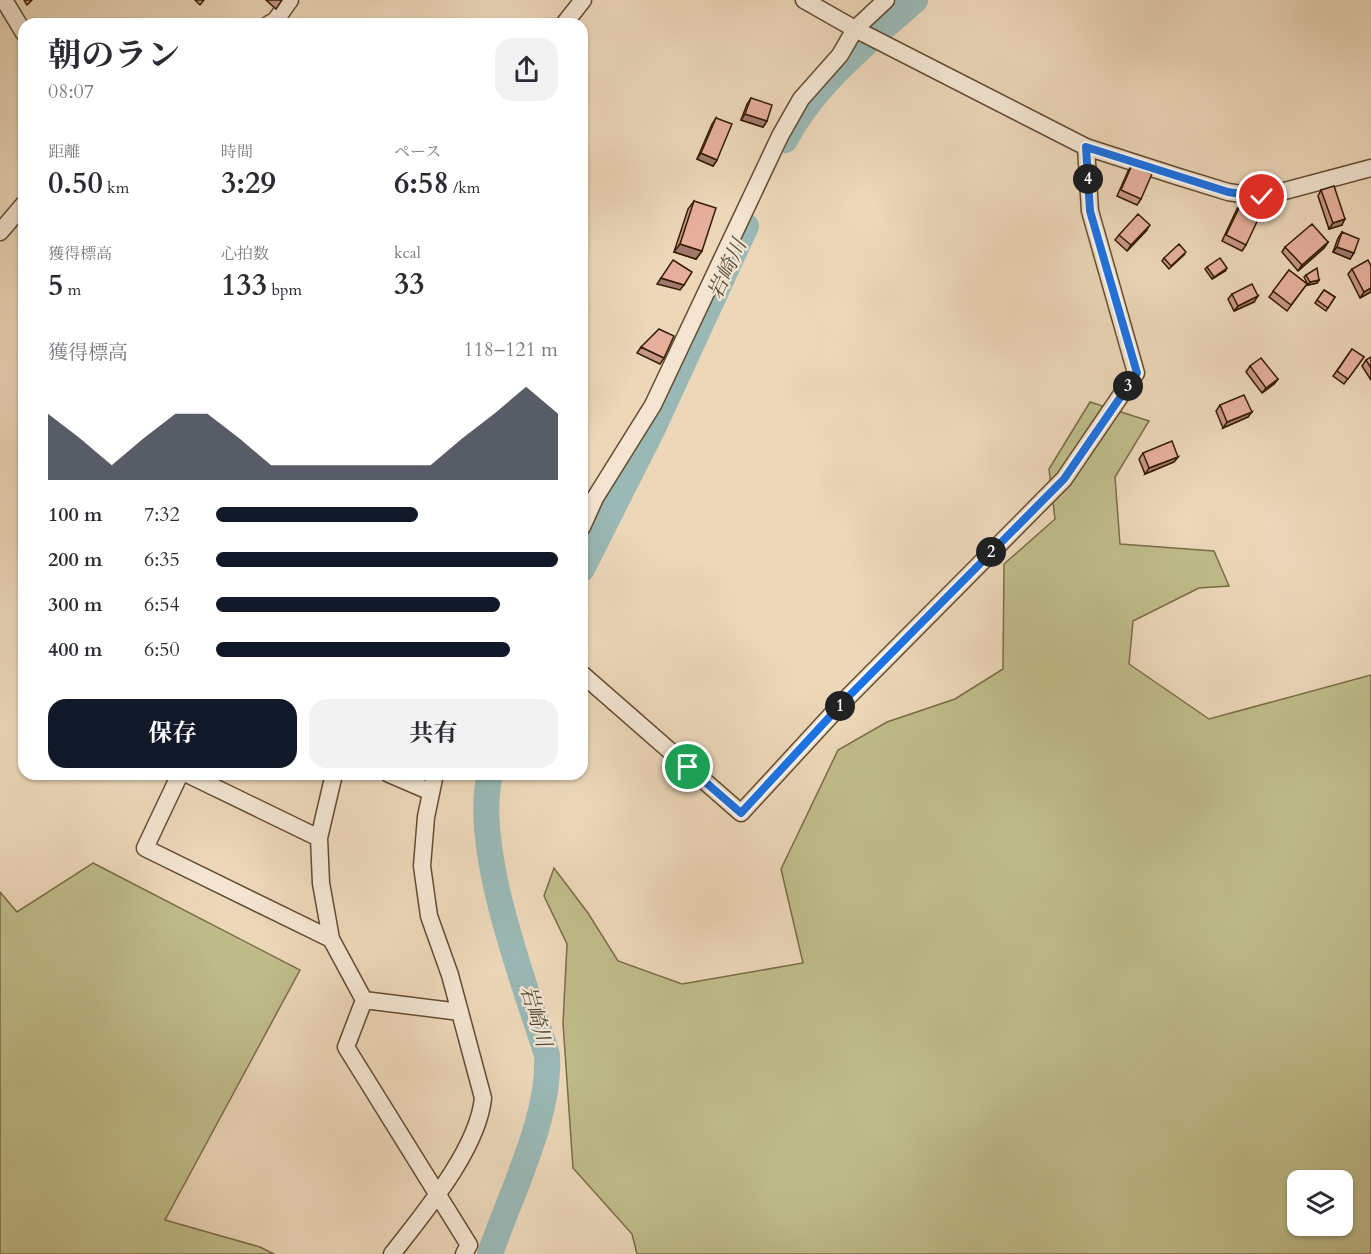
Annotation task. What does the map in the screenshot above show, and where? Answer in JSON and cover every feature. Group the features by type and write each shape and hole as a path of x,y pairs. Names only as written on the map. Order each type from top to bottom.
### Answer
{"street":[{"path":"4,0 18,23"},
{"path":"277,18 290,0"},
{"path":"569,18 583,0"},
{"path":"804,0 891,48 1086,147 1218,189 1262,197 1371,168"},
{"path":"588,514 595,498 653,405 780,136 801,99 886,0"},
{"path":"588,679 741,813 847,698 1064,479 1137,373 1090,211 1086,147"},
{"path":"0,232 18,211"},
{"path":"177,780 145,848 331,939"},
{"path":"199,780 319,838"},
{"path":"333,780 319,838 321,883 331,939 364,1000 346,1047 469,1245 464,1254"},
{"path":"404,780 431,792"},
{"path":"392,1254 438,1195 481,1118 483,1098 460,1012 429,916 424,886 422,866 426,817 434,780"},
{"path":"364,1000 460,1012"}],"shaded area":[{"path":"1090,402 1149,421 1115,477 1120,544 1214,551 1229,586 1199,588 1133,621 1129,664 1209,719 1371,675 1371,1254 637,1254 632,1234 573,1168 563,1023 567,944 544,896 554,868 588,913 618,961 682,984 803,963 781,869 838,750 887,722 955,699 1003,669 1004,564 1055,519 1049,469"},
{"path":"93,863 300,970 165,1220 260,1247 274,1254 0,1254 0,892 17,912"}],"building":[{"path":"751,98 772,105 767,121 745,114"},
{"path":"716,118 732,124 717,160 701,153"},
{"path":"1132,165 1152,174 1141,199 1121,190"},
{"path":"1334,186 1345,219 1333,223 1321,190"},
{"path":"694,201 716,208 702,251 680,244"},
{"path":"1241,204 1261,213 1246,245 1226,235"},
{"path":"1138,214 1150,225 1131,245 1119,235"},
{"path":"1312,224 1328,242 1302,265 1285,247"},
{"path":"1342,232 1359,239 1354,253 1337,247"},
{"path":"1179,244 1186,252 1171,266 1164,258"},
{"path":"1220,258 1227,268 1214,277 1207,267"},
{"path":"673,260 692,272 684,285 661,278"},
{"path":"1368,260 1371,266 1371,288 1364,292 1352,269"},
{"path":"1317,268 1319,280 1310,282 1306,275"},
{"path":"1289,270 1307,284 1291,305 1273,291"},
{"path":"1252,284 1258,296 1238,306 1232,294"},
{"path":"1324,290 1335,297 1328,308 1317,300"},
{"path":"659,329 674,336 664,358 641,347"},
{"path":"1352,349 1364,357 1348,379 1337,371"},
{"path":"1371,357 1371,368 1366,360"},
{"path":"1261,358 1278,379 1266,388 1250,366"},
{"path":"1244,395 1252,412 1227,422 1220,405"},
{"path":"1172,441 1178,457 1149,468 1143,453"}],"waterway":[{"name":"岩崎川","path":"785,140 826,82 915,0"},
{"name":"岩崎川","path":"588,557 653,428 746,226"},
{"name":"岩崎川","path":"489,780 486,804 488,839 494,876 514,954 547,1055 547,1079 536,1129 490,1254"}],"route":[{"path":"688,767 741,813 847,698 1064,479 1120,400 1137,373 1090,211 1086,147 1228,192 1262,197"}]}
